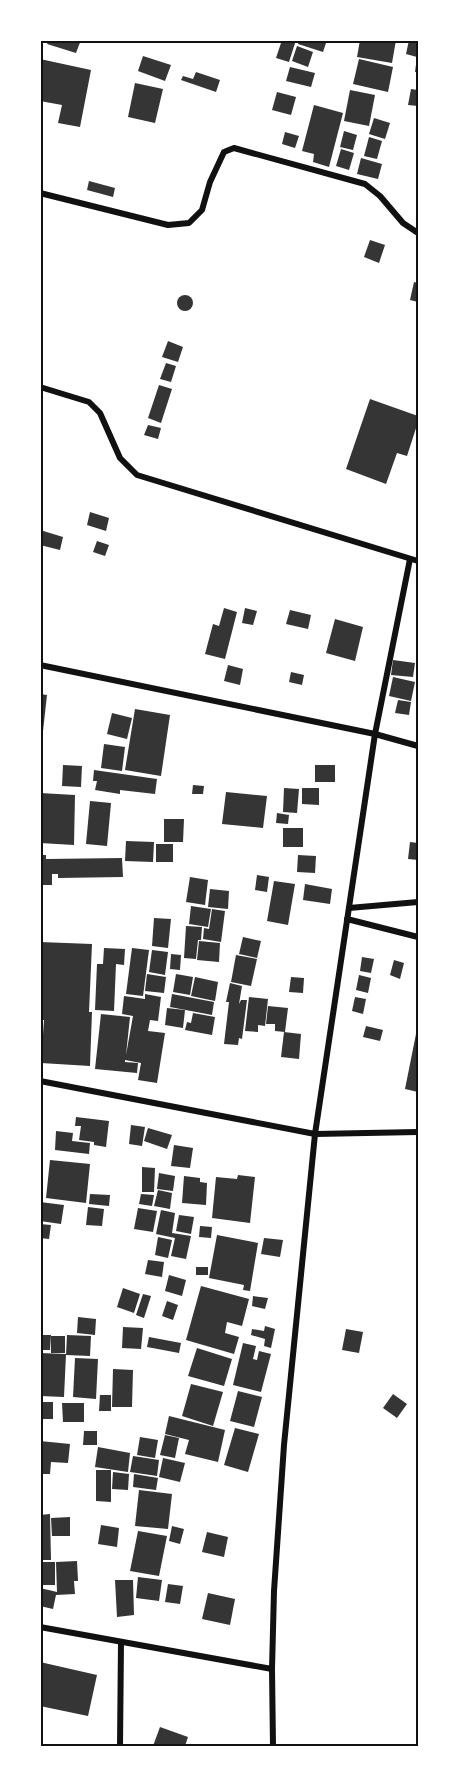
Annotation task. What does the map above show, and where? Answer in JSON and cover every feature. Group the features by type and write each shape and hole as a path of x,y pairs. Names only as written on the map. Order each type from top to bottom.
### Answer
{"street":[{"path":"40,193 168,225 189,223 202,210 210,182 224,152 234,148 365,184 380,196 403,223 418,233"},
{"path":"40,387 89,402 100,413 120,458 137,475 418,561"},
{"path":"273,1746 274,1591 284,1445 315,1134 375,734 410,559"},
{"path":"40,665 375,734 418,746"},
{"path":"349,908 418,902"},
{"path":"347,919 418,937"},
{"path":"40,1081 315,1134 418,1132"},
{"path":"40,1628 272,1669"},
{"path":"120,1746 121,1642"}],"building":[{"path":"49,40 81,40 76,53 47,44"},
{"path":"282,40 296,40 289,62 276,58"},
{"path":"299,40 327,40 323,52 298,44"},
{"path":"360,40 396,40 392,63 357,57"},
{"path":"409,40 418,40 418,72 415,72 417,57 406,54"},
{"path":"297,46 313,52 308,67 292,61"},
{"path":"143,56 171,65 165,81 138,71"},
{"path":"40,59 91,70 80,127 58,123 62,105 40,101"},
{"path":"359,59 393,67 388,92 353,84"},
{"path":"290,67 315,73 311,87 286,81"},
{"path":"196,72 220,80 216,92 181,80 183,76 193,79"},
{"path":"135,83 163,89 155,123 128,117"},
{"path":"411,89 418,90 418,106 408,105"},
{"path":"350,90 375,95 369,126 344,121"},
{"path":"277,92 296,97 291,115 272,110"},
{"path":"314,105 343,113 329,167 313,162 314,154 302,151"},
{"path":"374,118 390,123 385,139 369,134"},
{"path":"344,131 357,135 353,150 340,147"},
{"path":"285,132 299,136 295,148 282,144"},
{"path":"369,137 382,141 377,159 364,156"},
{"path":"341,149 354,153 349,170 336,166"},
{"path":"361,158 382,164 378,179 357,174"},
{"path":"89,181 115,188 113,197 87,190"},
{"path":"370,240 385,245 379,263 364,257"},
{"path":"414,282 418,283 418,302 410,300"},
{"path":"182,295 188,295 193,303 191,309 182,311 177,306 177,300"},
{"path":"168,341 183,347 178,362 162,357"},
{"path":"166,363 176,366 171,382 160,379"},
{"path":"159,385 172,389 161,423 148,418"},
{"path":"370,399 418,416 407,456 397,453 386,484 346,469"},
{"path":"148,425 161,428 158,439 144,435"},
{"path":"90,512 109,518 106,531 87,525"},
{"path":"40,530 63,537 60,550 40,545"},
{"path":"97,541 109,545 105,556 93,552"},
{"path":"224,608 237,612 225,659 205,654 213,624 219,626"},
{"path":"245,608 257,611 253,625 242,623"},
{"path":"290,610 311,615 308,629 286,624"},
{"path":"335,619 363,627 355,661 326,653"},
{"path":"393,660 415,663 413,677 391,675"},
{"path":"228,665 243,669 240,685 224,681"},
{"path":"291,672 304,675 302,685 289,682"},
{"path":"393,677 415,682 411,701 389,696"},
{"path":"40,694 47,695 43,731 40,731"},
{"path":"398,700 411,702 409,715 395,713"},
{"path":"135,709 170,715 161,776 125,770"},
{"path":"112,713 132,718 127,739 107,734"},
{"path":"104,744 125,747 122,771 101,768"},
{"path":"63,765 82,766 81,787 62,786"},
{"path":"315,765 335,765 335,782 315,782"},
{"path":"94,770 157,779 155,794 120,790 120,794 95,790 97,781 93,781"},
{"path":"193,785 204,786 203,794 192,794"},
{"path":"284,788 299,789 297,813 283,812"},
{"path":"302,788 319,788 319,805 302,804"},
{"path":"226,792 267,796 263,828 222,824"},
{"path":"40,793 75,795 74,845 40,843"},
{"path":"90,801 111,803 107,846 86,844"},
{"path":"277,813 289,815 288,824 276,823"},
{"path":"164,819 184,819 183,842 164,842"},
{"path":"283,828 303,828 303,847 283,847"},
{"path":"126,841 154,842 153,862 125,861"},
{"path":"410,842 418,843 418,860 408,859"},
{"path":"156,844 173,844 173,862 156,862"},
{"path":"40,855 46,855 46,859 122,858 123,877 58,878 58,874 52,874 52,885 40,885"},
{"path":"298,855 316,856 315,873 297,872"},
{"path":"257,875 269,877 267,892 255,890"},
{"path":"190,877 208,880 205,905 186,902"},
{"path":"274,881 295,884 288,925 267,921"},
{"path":"305,884 332,889 330,904 303,900"},
{"path":"210,889 229,891 228,909 208,907"},
{"path":"191,906 211,909 208,927 189,924"},
{"path":"212,909 225,911 221,942 203,939 204,928 209,929"},
{"path":"154,918 171,919 168,948 152,946"},
{"path":"186,926 202,927 196,959 184,958"},
{"path":"243,937 261,941 257,958 239,954"},
{"path":"199,941 220,943 219,962 197,960"},
{"path":"40,942 92,944 89,1012 92,1012 90,1066 41,1063 44,1020 40,1020"},
{"path":"104,948 125,949 124,965 116,964 114,1011 95,1010 97,964 103,964"},
{"path":"132,948 149,950 143,996 126,994"},
{"path":"152,950 168,952 165,975 149,972"},
{"path":"171,954 181,955 180,970 170,969"},
{"path":"236,955 257,959 251,986 231,982"},
{"path":"362,957 374,959 371,973 360,971"},
{"path":"394,960 404,963 400,979 390,975"},
{"path":"147,974 166,977 164,993 145,991"},
{"path":"176,974 193,977 190,995 173,992"},
{"path":"359,975 371,978 368,993 356,990"},
{"path":"195,977 218,982 215,1001 191,996"},
{"path":"291,977 304,978 303,993 289,992"},
{"path":"230,983 242,986 239,1004 241,1000 247,1000 242,1039 239,1038 238,1045 224,1044 229,1002 226,1002"},
{"path":"145,994 161,997 158,1021 150,1020 148,1031 165,1033 157,1083 138,1080 141,1063 125,1060 125,1062 138,1063 137,1073 95,1069 101,1014 130,1017 126,1055 133,1016 122,1014 124,996 145,999"},
{"path":"172,994 214,1002 212,1015 170,1007"},
{"path":"249,997 268,999 265,1026 258,1025 258,1032 245,1031"},
{"path":"355,997 366,999 363,1014 352,1011"},
{"path":"268,1006 288,1008 285,1032 275,1031 275,1024 266,1024"},
{"path":"167,1008 185,1010 183,1028 165,1025"},
{"path":"193,1013 215,1017 212,1035 185,1030 187,1022 191,1023"},
{"path":"366,1026 383,1030 380,1041 363,1037"},
{"path":"418,1029 418,1092 405,1089"},
{"path":"284,1032 301,1034 299,1059 281,1057"},
{"path":"76,1117 109,1121 106,1147 94,1145 94,1142 79,1140 81,1126 75,1126"},
{"path":"131,1125 145,1127 142,1146 129,1144"},
{"path":"148,1128 172,1135 167,1149 144,1141"},
{"path":"56,1131 73,1133 72,1141 90,1143 89,1154 55,1150"},
{"path":"174,1145 193,1148 190,1168 171,1166"},
{"path":"50,1160 90,1164 86,1203 46,1198"},
{"path":"142,1167 155,1168 154,1192 142,1192"},
{"path":"159,1173 175,1176 173,1191 157,1189"},
{"path":"238,1175 255,1177 250,1223 212,1218 216,1177 237,1179"},
{"path":"184,1176 200,1178 200,1182 207,1183 206,1205 182,1203"},
{"path":"158,1190 172,1193 170,1209 154,1206"},
{"path":"90,1194 110,1195 109,1206 89,1204"},
{"path":"141,1194 154,1195 152,1206 139,1204"},
{"path":"40,1202 64,1205 61,1224 40,1221"},
{"path":"88,1207 104,1209 102,1226 86,1225"},
{"path":"138,1208 157,1211 153,1232 134,1229"},
{"path":"161,1210 175,1213 172,1233 191,1236 186,1259 171,1256 175,1238 156,1234"},
{"path":"179,1215 194,1217 191,1234 176,1231"},
{"path":"40,1224 51,1225 49,1239 40,1238"},
{"path":"200,1226 212,1227 211,1238 199,1237"},
{"path":"217,1235 258,1243 250,1291 243,1290 244,1285 209,1278"},
{"path":"158,1237 172,1240 168,1258 155,1255"},
{"path":"264,1238 283,1240 280,1257 261,1254"},
{"path":"148,1260 164,1262 162,1277 145,1274"},
{"path":"196,1267 208,1267 208,1275 196,1275"},
{"path":"169,1275 186,1280 182,1296 165,1291"},
{"path":"201,1286 249,1299 242,1326 227,1322 225,1333 239,1337 234,1354 186,1340"},
{"path":"123,1288 140,1294 134,1313 117,1307"},
{"path":"143,1294 151,1296 144,1318 136,1315"},
{"path":"253,1296 268,1298 265,1309 252,1306"},
{"path":"167,1301 178,1305 173,1320 162,1316"},
{"path":"78,1317 96,1319 95,1335 77,1333"},
{"path":"265,1326 275,1329 271,1348 264,1346 265,1339 251,1335 252,1329 264,1331"},
{"path":"123,1327 143,1328 141,1349 122,1348"},
{"path":"346,1329 363,1332 359,1353 342,1350"},
{"path":"40,1335 51,1335 50,1350 40,1350"},
{"path":"67,1335 91,1336 90,1356 66,1355"},
{"path":"51,1336 65,1336 65,1353 51,1353"},
{"path":"149,1337 181,1343 179,1353 147,1347"},
{"path":"243,1343 256,1346 253,1359 257,1360 259,1351 271,1354 261,1392 233,1385"},
{"path":"197,1348 232,1359 224,1386 188,1376"},
{"path":"40,1353 66,1354 64,1397 40,1396"},
{"path":"75,1358 98,1359 96,1399 73,1397"},
{"path":"113,1369 133,1370 132,1407 112,1407"},
{"path":"191,1384 223,1392 213,1426 182,1416"},
{"path":"238,1391 262,1397 254,1427 230,1421"},
{"path":"393,1394 407,1404 397,1418 383,1408"},
{"path":"100,1395 111,1395 111,1411 99,1411"},
{"path":"40,1402 53,1402 53,1419 40,1419"},
{"path":"62,1403 84,1403 84,1422 63,1422"},
{"path":"169,1416 225,1430 218,1462 185,1454 189,1440 165,1434"},
{"path":"235,1428 259,1434 248,1472 224,1465"},
{"path":"84,1431 97,1431 97,1445 83,1445"},
{"path":"165,1435 179,1438 175,1458 160,1455"},
{"path":"140,1437 158,1440 155,1458 137,1455"},
{"path":"40,1441 70,1444 68,1463 51,1462 50,1474 40,1474"},
{"path":"98,1447 130,1453 128,1472 95,1467"},
{"path":"133,1456 159,1460 157,1476 130,1472"},
{"path":"163,1458 185,1463 180,1482 159,1477"},
{"path":"96,1470 111,1470 111,1502 96,1501"},
{"path":"113,1472 129,1474 128,1490 112,1489"},
{"path":"134,1474 158,1478 156,1490 133,1487"},
{"path":"139,1490 172,1494 168,1529 135,1526"},
{"path":"50,1514 51,1560 40,1560 40,1515"},
{"path":"70,1517 70,1536 52,1536 51,1518"},
{"path":"101,1525 119,1528 117,1547 98,1544"},
{"path":"172,1526 184,1529 180,1544 169,1541"},
{"path":"138,1531 167,1536 159,1576 130,1571"},
{"path":"207,1532 228,1537 224,1557 202,1552"},
{"path":"77,1561 78,1581 74,1581 75,1594 56,1595 53,1609 40,1606 40,1588 57,1592 56,1562"},
{"path":"40,1562 55,1562 55,1585 40,1585"},
{"path":"138,1577 162,1580 159,1601 136,1598"},
{"path":"115,1580 133,1580 134,1615 117,1617"},
{"path":"168,1584 183,1586 180,1604 165,1602"},
{"path":"208,1593 235,1599 230,1625 202,1619"},
{"path":"40,1662 97,1675 88,1716 40,1706"},
{"path":"160,1727 188,1737 185,1746 153,1746"}]}
